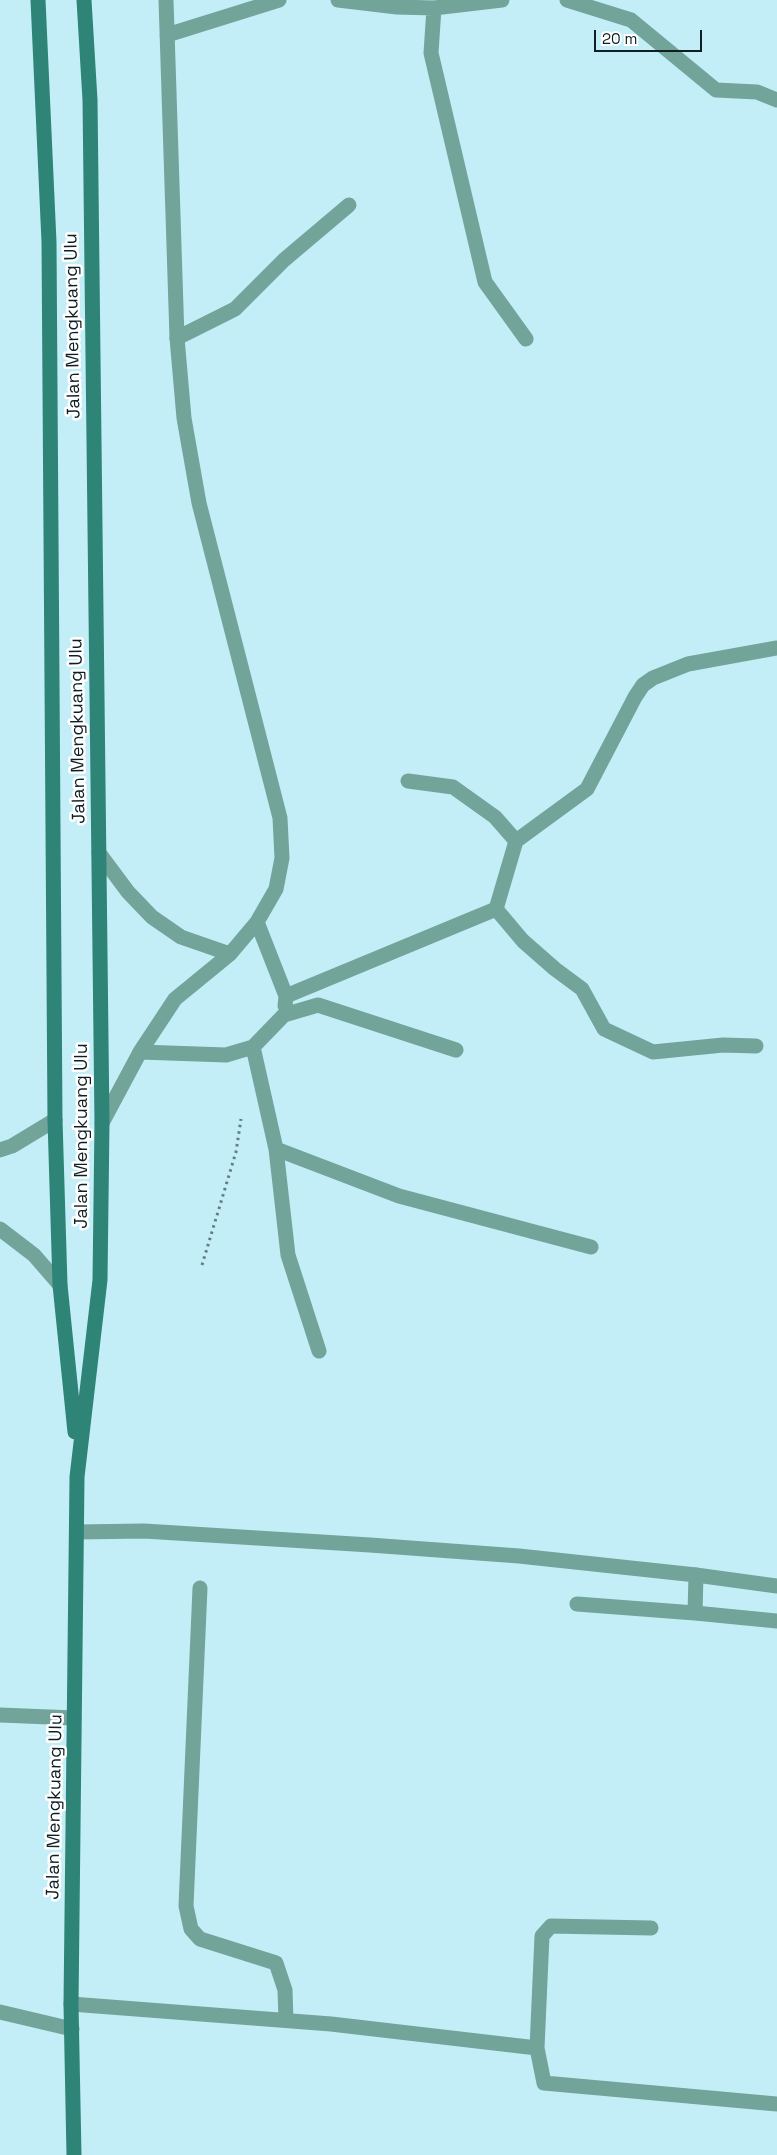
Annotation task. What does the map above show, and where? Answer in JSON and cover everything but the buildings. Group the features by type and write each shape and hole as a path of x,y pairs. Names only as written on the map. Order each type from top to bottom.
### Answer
{"main road":[{"name":"Jalan Mengkuang Ulu","path":"38,0 49,242 55,1120 60,1284 78,1460"},
{"name":"Jalan Mengkuang Ulu","path":"74,2155 71,2004 78,1460 100,1280 102,1123 90,100 84,0"}],"street":[{"path":"102,1123 140,1052 175,999 230,954 256,922 276,889 282,858 280,818 199,503 184,418 178,338 166,0"},
{"path":"167,35 279,0"},
{"path":"338,0 397,7 434,8 502,0"},
{"path":"567,0 630,20 716,90 757,92 777,100"},
{"path":"434,8 431,53 485,282 526,339"},
{"path":"178,338 235,309 284,260 349,205"},
{"path":"496,910 516,841 588,789 635,697 643,686 653,678 688,664 777,648"},
{"path":"408,781 454,787 495,817 516,841"},
{"path":"99,852 128,892 152,917 181,937 230,954"},
{"path":"286,996 496,910"},
{"path":"496,910 523,940 555,969 582,989 604,1029 653,1052 723,1046 756,1046"},
{"path":"256,922 286,996 284,1015"},
{"path":"140,1052 226,1055 253,1046 284,1015 318,1005 456,1050"},
{"path":"253,1046 276,1149 288,1255 319,1352"},
{"path":"0,1150 12,1146 55,1120"},
{"path":"276,1149 399,1196 591,1247"},
{"path":"0,1229 34,1255 60,1284"},
{"path":"77,1532 144,1531 519,1556 696,1575 777,1586"},
{"path":"695,1613 696,1575"},
{"path":"200,1588 186,1906 191,1929 200,1939 276,1963 284,1990 286,2020"},
{"path":"577,1604 777,1621"},
{"path":"0,1716 74,1718"},
{"path":"651,1928 551,1926 542,1936 537,2048 544,2083 777,2104"},
{"path":"71,2004 286,2020 537,2048"},
{"path":"0,2012 72,2029"}],"path":[{"path":"202,1265 236,1152 242,1112"}]}
